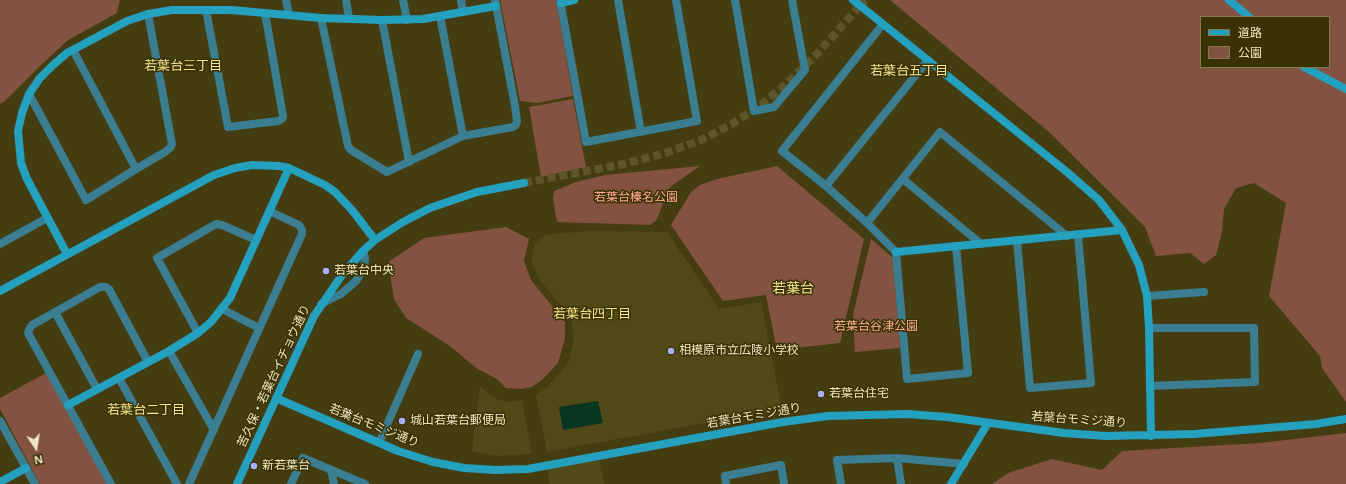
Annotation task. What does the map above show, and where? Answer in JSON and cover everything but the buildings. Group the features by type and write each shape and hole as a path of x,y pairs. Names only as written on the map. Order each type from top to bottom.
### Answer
{"street":[{"path":"286,0 289,15"},
{"path":"346,0 349,18"},
{"path":"403,0 407,20"},
{"path":"461,0 463,12"},
{"path":"574,0 561,1 586,142 697,121 676,0"},
{"path":"618,0 640,132"},
{"path":"735,0 754,110 774,106 805,70 792,0"},
{"path":"853,0 1067,172 1099,200 1122,230 1139,265 1147,296 1151,436"},
{"path":"1229,0 1248,16"},
{"path":"67,254 27,179 21,163 18,131 22,113 29,94 40,78 63,56 127,21 148,14 172,10 206,10 322,18 407,20 463,12 496,3 517,121 516,124 513,127 463,136 387,172 351,150 348,146 322,18"},
{"path":"206,10 228,127 278,121 282,119 283,116 265,13"},
{"path":"29,94 86,200 166,152 172,144 148,14"},
{"path":"440,16 463,136"},
{"path":"382,20 409,162"},
{"path":"883,24 782,151 826,186 896,252 907,379 968,373 956,246"},
{"path":"73,50 136,169"},
{"path":"826,186 928,60"},
{"path":"1306,68 1346,90"},
{"path":"867,224 940,132 1067,236"},
{"path":"0,291 214,175 224,171 252,165 289,168 314,178 335,192 352,210 375,240"},
{"path":"68,405 169,351 211,322 222,309 236,287 289,168"},
{"path":"903,179 981,244"},
{"name":"苦久保・若葉台イチョウ通り","path":"237,484 308,328 321,304 342,274 363,251 375,240 430,208 476,192 524,183"},
{"path":"189,484 302,234 302,230 299,225 269,211"},
{"path":"0,244 47,218"},
{"path":"198,332 157,258 216,224 222,225 256,240"},
{"path":"896,252 1122,230"},
{"path":"1017,240 1030,388 1091,383 1078,234"},
{"path":"321,304 341,294 356,280 364,268 365,258 363,251"},
{"path":"111,484 28,333 32,325 100,287 109,289 148,362"},
{"path":"1147,296 1204,292"},
{"path":"222,309 259,328"},
{"path":"55,312 97,390"},
{"path":"1149,328 1254,328 1255,382 1150,386"},
{"path":"169,351 214,430"},
{"path":"379,443 418,354"},
{"path":"119,378 177,484"},
{"name":"若葉台モミジ通り","path":"276,398 398,452 433,462 464,468 496,470 528,469 783,422 819,417 861,414 907,414 946,417 1106,436 1194,434 1309,424 1346,419"},
{"path":"0,421 35,484"},
{"path":"951,484 988,423"},
{"path":"291,484 303,458 365,484"},
{"path":"841,484 837,460 896,458 964,464"},
{"path":"896,458 901,484"},
{"path":"726,484 725,476 781,465 784,484"},
{"path":"0,482 26,468"},
{"path":"331,470 334,484"}],"shaded area":[{"name":"相模原市立広陵小学校","path":"587,231 667,232 719,309 761,302 782,409 547,452 536,395 549,385 568,363 574,340 571,318 539,279 531,259 535,243 546,235"},
{"path":"480,386 496,399 509,402 522,400 532,454 497,456 472,451"},
{"path":"598,401 603,423 563,430 559,407"},
{"path":"599,460 604,484 550,484 547,469"}],"green space":[{"path":"0,0 120,0 117,13 68,40 4,102 0,104"},
{"path":"500,0 556,0 573,96 537,103 520,101"},
{"path":"890,0 1346,0 1346,402 1322,368 1320,356 1269,296 1286,203 1254,183 1236,188 1224,209 1222,232 1216,255 1204,264 1190,253 1156,256 1145,227 1049,132"},
{"path":"573,99 586,167 541,177 529,107"},
{"name":"若葉台榛名公園","path":"700,166 670,187 656,221 650,225 557,222 553,198 554,191 576,182 605,175"},
{"path":"777,166 864,239 840,343 777,350 766,295 723,301 671,225 691,192 700,185 717,179"},
{"path":"506,227 529,239 524,261 531,280 565,322 565,339 558,363 542,380 532,387 522,389 506,388 497,379 476,368 450,346 406,318 394,299 388,262 424,238"},
{"name":"若葉台谷津公園","path":"871,239 893,258 900,348 855,352 853,315"},
{"path":"46,373 107,484 40,484 0,409 0,398"},
{"path":"1346,433 1346,484 992,484 1008,473 1052,459 1102,470 1122,451 1260,443"}],"tunnel":[{"path":"524,183 624,164 665,153 701,140 732,124 761,105 786,84 818,53 865,0"}],"place":[{"name":"若葉台中央","path":"326,271"},
{"name":"相模原市立広陵小学校","path":"671,351"},
{"name":"若葉台住宅","path":"821,394"},
{"name":"城山若葉台郵便局","path":"402,421"},
{"name":"新若葉台","path":"254,466"}],"district":[{"name":"若葉台三丁目","path":"183,66"},
{"name":"若葉台五丁目","path":"909,71"},
{"name":"若葉台","path":"793,289"},
{"name":"若葉台四丁目","path":"592,314"},
{"name":"若葉台二丁目","path":"146,410"}]}
